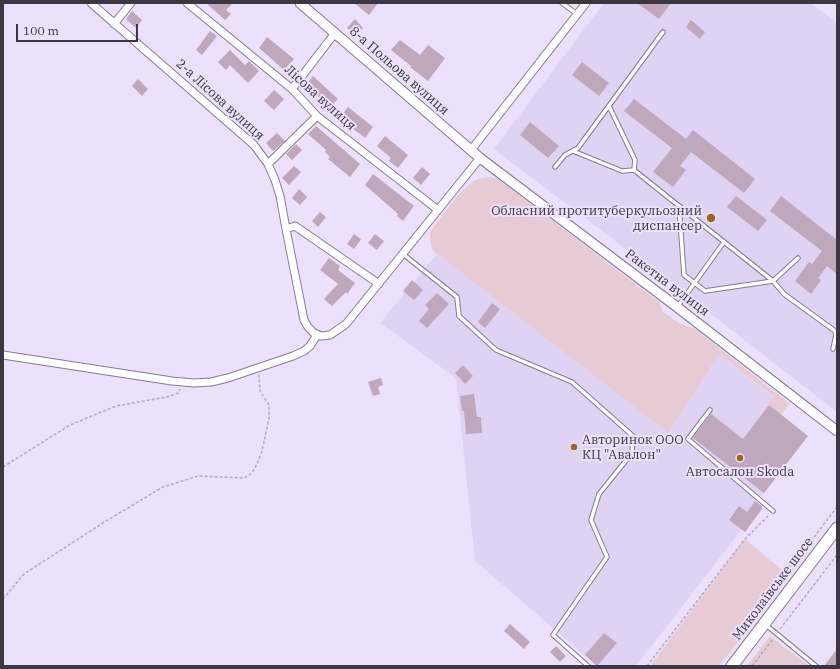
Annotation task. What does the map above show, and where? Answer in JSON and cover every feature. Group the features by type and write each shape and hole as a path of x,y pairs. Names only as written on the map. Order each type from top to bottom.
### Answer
{"main road":[{"name":"Миколаївське шосе","path":"732,666 837,528"}],"street":[{"name":"2-а Лісова вулиця","path":"91,3 254,145 268,164 280,196 304,320 311,331 317,335"},
{"path":"114,24 131,3"},
{"name":"Лісова вулиця","path":"187,3 292,89 317,116 438,210"},
{"name":"8-а Польова вулиця","path":"300,3 480,158"},
{"path":"471,150 586,3"},
{"path":"292,89 335,33"},
{"path":"268,164 317,116"},
{"path":"3,355 185,382 211,382 293,356 304,351 310,346 317,335 330,335 341,329 480,158"},
{"name":"Ракетна вулиця","path":"480,158 677,307 837,431"},
{"path":"286,229 295,226 379,284"}],"lane":[{"path":"562,3 577,14"},
{"path":"555,167 565,155 578,148 663,32"},
{"path":"609,106 635,160 634,170"},
{"path":"573,151 622,171 634,170 773,281 784,294 834,331 836,335 833,348"},
{"path":"679,206 684,276 705,291 773,281 798,258"},
{"path":"677,307 724,242"},
{"path":"403,254 457,297 459,316 496,350 572,382 633,436 632,453 599,494 591,520 607,557 553,635 588,666"},
{"path":"710,410 688,439 773,511"},
{"path":"764,624 816,666"}],"path":[{"path":"3,599 24,574 106,521 163,487 198,476 244,478 252,473 262,451 269,405 260,391 260,367"},
{"path":"3,467 70,425 116,406 168,397 178,392 185,382"},
{"path":"811,540 837,507"},
{"path":"647,666 745,539 773,511"},
{"path":"752,666 837,555"}],"shaded area":[{"name":"Обласний протитуберкульозний диспансер","path":"604,3 811,3 837,23 837,412 689,297 692,294 684,287 681,291 494,149"},
{"path":"489,177 498,179 659,302 663,312 679,323 695,329 790,404 781,415 768,404 773,396 719,354 668,433 432,250 430,232 458,195 471,183 478,179"},
{"name":"Авторинок ООО КЦ \"Авалон\"","path":"437,254 668,433 719,354 773,397 768,404 808,436 764,493 755,501 747,512 739,506 729,519 742,529 636,666 597,666 475,561 456,378 380,323"},
{"path":"745,539 783,571 805,543 811,548 719,666 650,666"},
{"path":"770,636 808,665 747,666"}],"building":[{"path":"206,3 233,3 226,10 231,14 225,20"},
{"path":"354,3 378,3 369,15"},
{"path":"637,3 671,3 659,19"},
{"path":"132,11 142,20 136,28 126,19"},
{"path":"355,19 363,28 355,36 347,28"},
{"path":"691,20 705,32 700,39 686,27"},
{"path":"210,31 217,36 202,55 196,50"},
{"path":"267,37 294,59 284,70 259,48"},
{"path":"400,40 420,55 428,45 445,58 428,81 391,50"},
{"path":"230,50 245,65 249,61 259,71 248,83 230,65 226,70 218,62"},
{"path":"582,62 609,83 599,96 572,75"},
{"path":"313,76 338,99 329,108 314,92 313,94 304,87"},
{"path":"138,79 148,89 142,96 132,86"},
{"path":"274,90 284,99 274,110 264,101"},
{"path":"634,99 686,139 693,130 755,179 744,193 691,152 680,166 686,170 673,187 653,172 672,148 624,111"},
{"path":"348,107 373,127 365,138 339,118"},
{"path":"530,122 559,146 548,158 520,135"},
{"path":"316,126 360,164 350,177 328,159 330,157 325,152 326,150 308,134"},
{"path":"277,133 285,141 273,151 266,143"},
{"path":"385,136 408,155 398,168 389,161 391,158 377,146"},
{"path":"296,144 302,150 292,160 286,154"},
{"path":"294,166 301,172 289,185 282,178"},
{"path":"422,167 430,174 421,185 413,178"},
{"path":"373,174 414,206 403,221 397,216 398,214 365,185"},
{"path":"299,189 307,197 300,205 292,198"},
{"path":"736,196 767,220 758,231 727,207"},
{"path":"781,196 837,240 837,274 827,266 818,278 821,280 811,294 795,281 809,262 812,264 822,251 770,211"},
{"path":"320,212 326,217 318,227 312,221"},
{"path":"354,234 361,239 354,249 347,244"},
{"path":"375,234 384,241 377,250 368,243"},
{"path":"329,258 340,266 338,270 355,283 347,294 346,292 332,306 324,299 338,284 320,270"},
{"path":"412,280 423,290 414,300 403,291"},
{"path":"437,293 449,304 427,328 419,321 429,309 425,305"},
{"path":"492,303 500,309 485,328 478,322"},
{"path":"463,365 473,376 465,384 455,373"},
{"path":"381,378 383,385 378,387 380,394 373,396 368,382"},
{"path":"474,394 477,417 481,417 482,433 466,434 464,411 462,411 460,396"},
{"path":"769,405 808,436 764,493 693,438 711,414 743,439"},
{"path":"755,501 762,506 762,509 745,532 729,520 739,506 747,512"},
{"path":"510,624 530,642 524,649 504,631"},
{"path":"604,633 617,643 597,666 585,655"},
{"path":"556,646 566,656 560,662 550,652"},
{"path":"837,649 837,666 824,666"}],"place":[{"name":"Обласний протитуберкульозний диспансер","path":"711,218"},
{"name":"Авторинок ООО КЦ \"Авалон\"","path":"574,447"},
{"name":"Автосалон Skoda","path":"740,458"}]}
